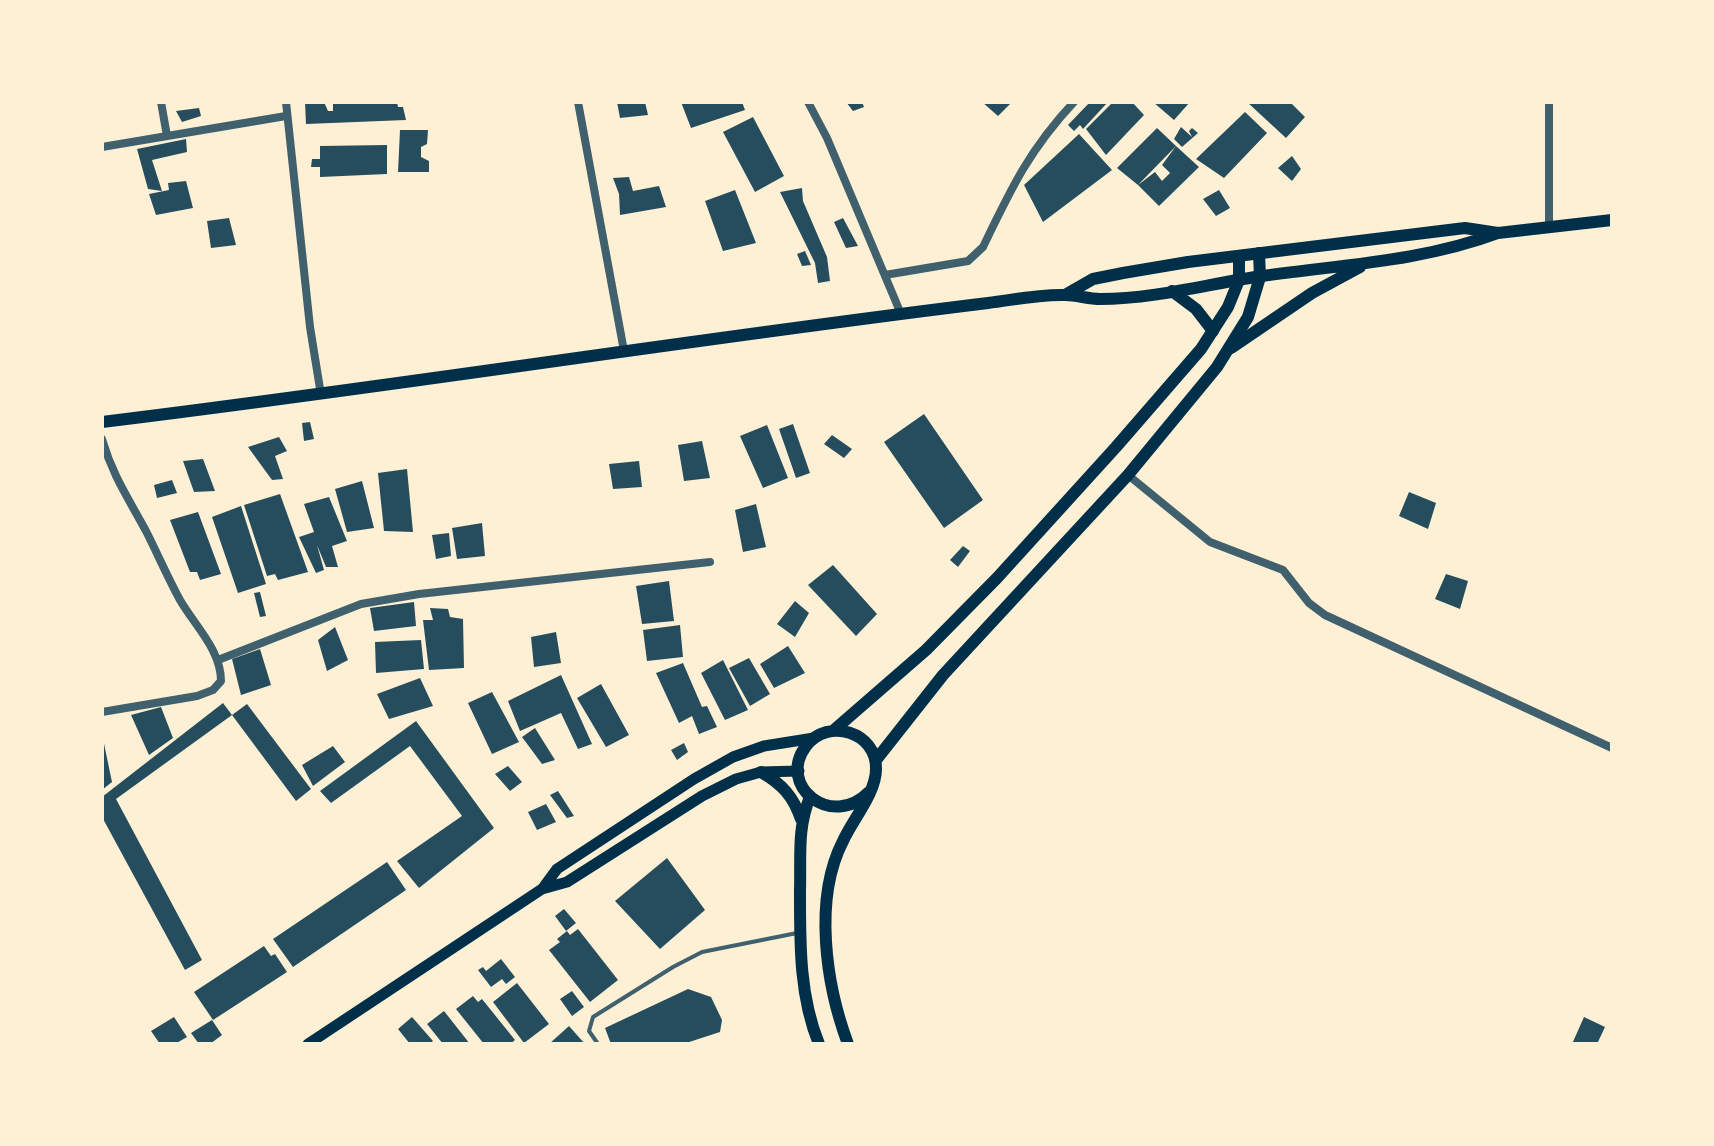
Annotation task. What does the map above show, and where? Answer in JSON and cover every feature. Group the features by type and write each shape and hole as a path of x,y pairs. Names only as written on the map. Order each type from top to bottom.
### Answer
{"main road":[{"path":"1065,295 1093,279 1259,253 1465,228 1498,233 1612,220"},
{"path":"102,422 321,395 901,314 1065,295 1099,299 1172,291 1366,264 1469,244 1498,233"},
{"path":"876,760 943,675 1128,475 1231,348 1248,317 1260,277 1259,253"},
{"path":"542,889 557,869 733,757 764,746 814,738 834,730 926,650 997,578 1116,447 1213,331 1228,307 1239,280 1239,256"},
{"path":"1231,348 1312,293 1366,264"},
{"path":"1172,291 1196,309 1213,331"},
{"path":"834,730 845,731 865,741 876,760 877,771 833,863 827,904 827,957 838,1015 848,1044"},
{"path":"814,738 800,756 803,788 810,797 830,807 841,808 852,805 869,792"},
{"path":"308,1044 542,889 567,882 702,796 736,779 761,772 799,771"},
{"path":"761,772 787,790 801,819"},
{"path":"810,797 801,819 800,933 804,993 819,1044"}],"street":[{"path":"161,102 167,136"},
{"path":"286,102 321,395"},
{"path":"578,102 624,351"},
{"path":"808,102 827,138 901,314"},
{"path":"885,275 968,261 976,255 1035,147 1074,102"},
{"path":"1549,102 1549,228"},
{"path":"102,147 286,116"},
{"path":"102,439 107,472 146,531 180,600 218,660 221,681 213,690 197,696 102,712"},
{"path":"1128,475 1210,542 1283,570 1309,603 1325,615 1612,748"},
{"path":"218,660 361,604 419,594 710,562"}],"lane":[{"path":"598,1044 589,1031 593,1017 673,967 702,952 800,933"}],"building":[{"path":"305,102 324,102 328,111 333,111 333,102 397,102 398,107 403,107 406,120 306,124"},
{"path":"617,102 645,102 648,115 620,118"},
{"path":"681,102 742,102 745,110 691,128"},
{"path":"846,102 862,102 864,107 853,111"},
{"path":"982,102 1012,102 998,116"},
{"path":"1090,102 1108,102 1083,129 1080,125 1074,131 1068,125"},
{"path":"1113,102 1132,102 1144,115 1106,155 1086,129"},
{"path":"1153,102 1190,102 1174,120"},
{"path":"1247,102 1290,102 1305,117 1286,138"},
{"path":"199,108 201,116 182,122 176,111"},
{"path":"1245,112 1267,133 1224,178 1196,159"},
{"path":"753,117 784,176 755,192 723,132"},
{"path":"1181,127 1192,137 1189,131 1192,128 1198,133 1182,147 1174,139"},
{"path":"1157,128 1176,146 1138,185 1117,168"},
{"path":"400,130 428,130 427,144 421,147 421,157 429,161 429,172 398,172"},
{"path":"1079,134 1112,170 1043,222 1024,185"},
{"path":"186,139 187,152 152,160 162,191 148,189 137,149"},
{"path":"387,145 387,174 320,177 320,167 311,167 312,159 320,159 320,146"},
{"path":"1176,146 1199,167 1159,206 1138,185 1155,172 1162,181 1170,173 1162,165"},
{"path":"1292,156 1301,169 1292,181 1278,168"},
{"path":"629,177 633,191 659,186 666,207 620,215 619,194 613,178"},
{"path":"186,181 193,208 156,215 149,194 169,190 168,183"},
{"path":"802,188 803,201 827,257 830,281 818,283 815,263 780,192"},
{"path":"735,190 756,243 723,251 705,201"},
{"path":"1219,190 1230,208 1216,216 1203,199"},
{"path":"229,218 236,245 211,248 207,221"},
{"path":"843,218 858,246 846,248 834,222"},
{"path":"805,251 811,265 802,266 797,254"},
{"path":"924,414 983,500 944,528 884,442"},
{"path":"310,422 314,439 304,441 302,423"},
{"path":"793,424 810,473 796,478 779,429"},
{"path":"767,425 788,478 763,488 740,436"},
{"path":"832,435 852,449 844,458 824,444"},
{"path":"279,437 287,451 275,456 283,479 272,480 248,447"},
{"path":"702,441 710,478 684,481 678,445"},
{"path":"203,459 215,491 194,492 183,461"},
{"path":"639,461 642,487 613,489 609,464"},
{"path":"407,469 413,532 384,531 378,473"},
{"path":"172,480 177,493 157,498 154,485"},
{"path":"362,481 374,528 347,532 335,489"},
{"path":"1409,492 1436,503 1428,529 1399,516"},
{"path":"280,494 308,572 278,580 275,574 267,576 244,505"},
{"path":"329,497 347,541 332,546 338,567 326,567 317,545 324,570 316,573 299,537 314,532 304,504"},
{"path":"756,504 766,547 743,552 735,510"},
{"path":"241,506 266,584 238,593 212,517"},
{"path":"198,512 221,574 200,580 197,572 190,572 170,520"},
{"path":"482,523 485,556 457,559 452,528"},
{"path":"449,533 451,556 436,559 432,535"},
{"path":"963,546 970,551 958,567 950,560"},
{"path":"833,565 877,614 856,636 808,585"},
{"path":"1446,574 1468,581 1460,609 1435,599"},
{"path":"669,581 674,621 642,624 636,586"},
{"path":"260,592 266,616 260,617 254,593"},
{"path":"795,601 809,613 795,637 777,624"},
{"path":"414,602 416,626 374,631 370,608"},
{"path":"430,608 448,609 450,617 463,619 464,668 429,670 423,620 433,620"},
{"path":"680,625 683,657 647,661 643,630"},
{"path":"335,627 348,660 327,671 318,640"},
{"path":"556,632 561,663 534,667 531,637"},
{"path":"421,640 424,669 376,673 375,642"},
{"path":"788,646 805,673 774,688 760,664"},
{"path":"260,649 271,685 241,695 232,659"},
{"path":"749,658 770,694 750,706 729,668"},
{"path":"723,660 748,710 725,720 701,673"},
{"path":"683,663 702,707 707,706 717,727 699,734 692,716 679,723 656,673"},
{"path":"561,675 592,744 578,749 561,713 520,731 508,701"},
{"path":"420,678 433,706 389,719 377,694"},
{"path":"601,684 629,735 606,747 577,698"},
{"path":"492,692 519,742 492,754 468,703"},
{"path":"223,703 232,715 116,799 202,960 185,970 102,817 102,797"},
{"path":"247,704 311,789 296,801 232,715"},
{"path":"161,707 173,738 149,755 131,715"},
{"path":"416,721 494,828 419,888 397,861 462,816 410,746 331,803 320,791"},
{"path":"535,728 555,760 542,764 522,737"},
{"path":"102,734 112,782 102,790"},
{"path":"684,743 688,752 677,760 671,750"},
{"path":"333,746 345,762 313,786 302,765"},
{"path":"508,766 522,782 510,791 495,774"},
{"path":"558,791 574,816 567,818 550,795"},
{"path":"546,804 556,822 537,830 528,812"},
{"path":"667,858 705,910 660,949 615,901"},
{"path":"387,862 406,890 293,967 273,939"},
{"path":"564,909 576,923 566,931 555,916"},
{"path":"578,929 618,980 590,1002 549,950 560,942 557,939 567,931 570,935"},
{"path":"264,946 271,956 275,954 287,972 213,1020 194,992"},
{"path":"501,959 515,977 506,984 502,979 491,987 478,970 483,967 486,971"},
{"path":"517,983 549,1024 524,1043 493,1002"},
{"path":"688,989 711,997 722,1020 720,1032 683,1044 611,1044 605,1028"},
{"path":"572,991 584,1007 572,1016 560,999"},
{"path":"473,996 478,1002 482,999 515,1040 510,1044 484,1044 456,1009"},
{"path":"444,1011 470,1044 443,1044 427,1024"},
{"path":"174,1017 187,1037 175,1044 160,1044 151,1031"},
{"path":"412,1017 433,1041 429,1044 410,1044 398,1029"},
{"path":"1584,1017 1605,1027 1597,1044 1572,1044"},
{"path":"212,1020 222,1035 210,1044 199,1044 191,1033"},
{"path":"569,1026 585,1044 549,1044"}]}
